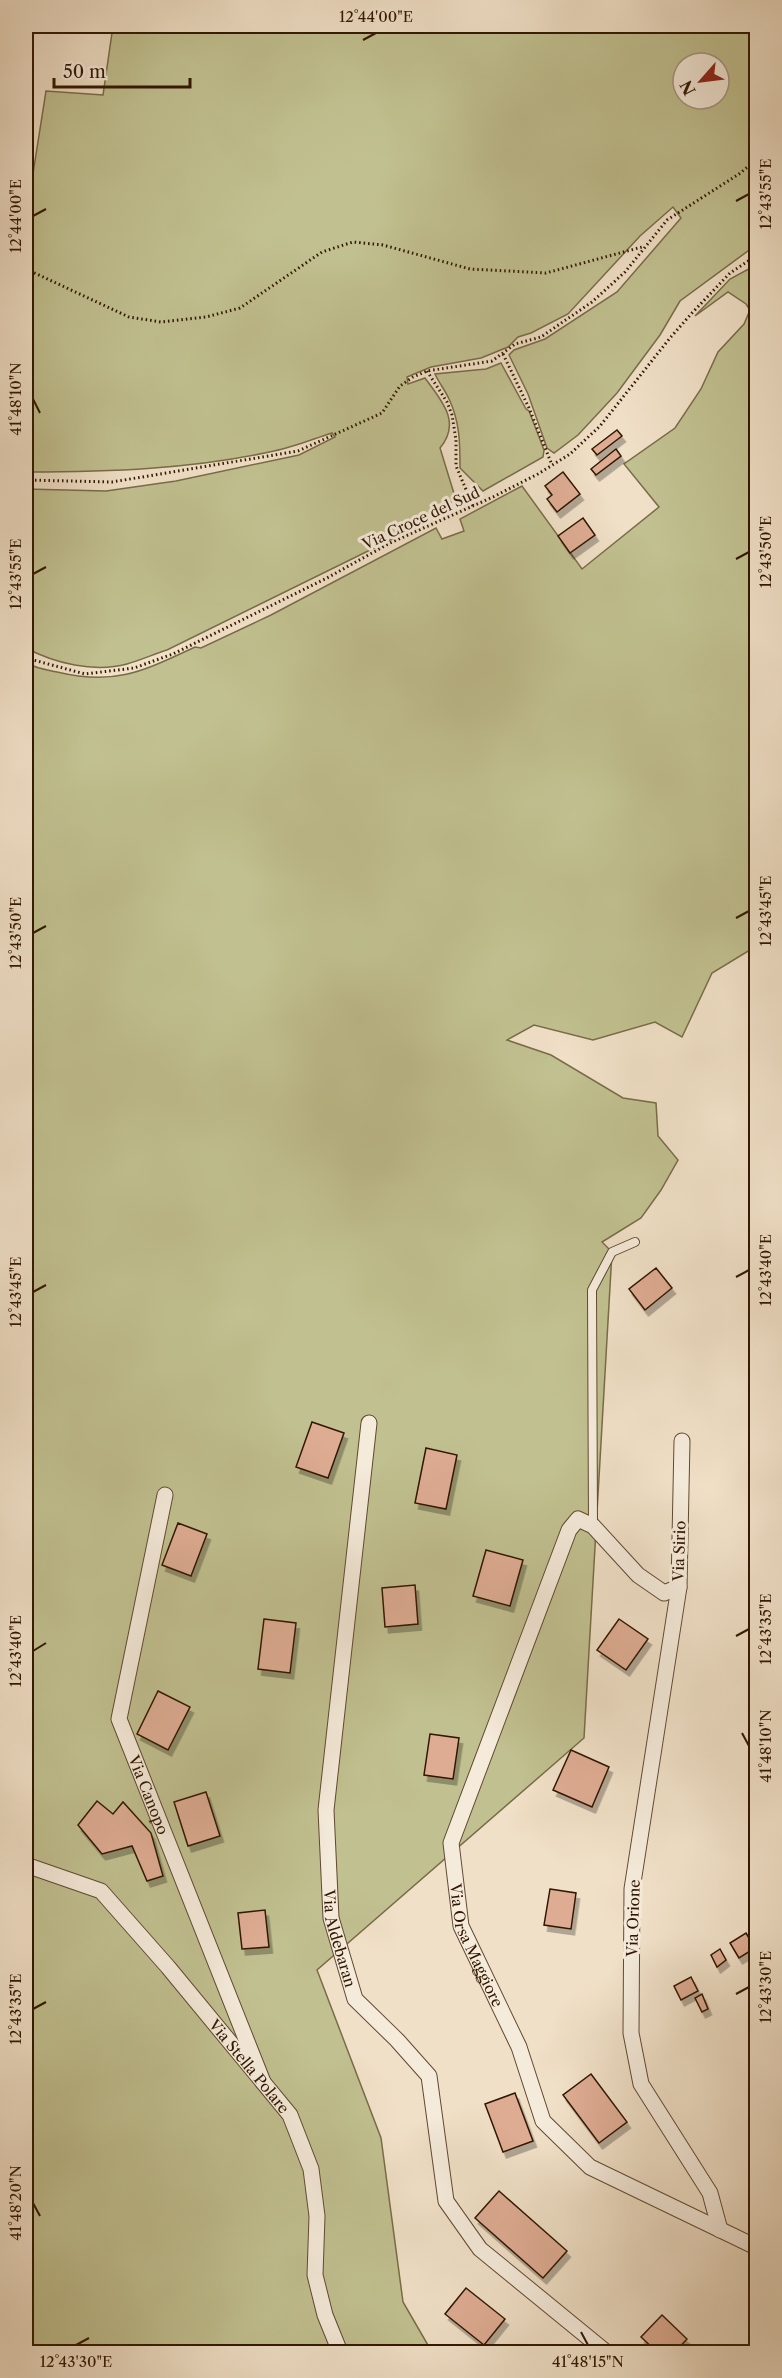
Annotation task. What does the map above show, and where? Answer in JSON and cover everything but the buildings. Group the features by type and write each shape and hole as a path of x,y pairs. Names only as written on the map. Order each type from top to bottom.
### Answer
{"street":[{"name":"Via Aldebaran","path":"369,1423 326,1810 331,1918 354,2000 398,2040 429,2076 446,2201 480,2249 606,2352"},
{"name":"Via Sirio","path":"593,1526 638,1575 664,1593 679,1587 682,1441"},
{"name":"Via Canopo","path":"165,1495 119,1719 263,2082"},
{"name":"Via Orsa Maggiore","path":"593,1526 578,1519 569,1530 451,1843 461,1926 519,2047 543,2121 590,2167 756,2247"},
{"name":"Via Orione","path":"679,1587 632,1889 631,2033 641,2084 710,2193 720,2230"},
{"name":"Via Stella Polare","path":"26,1865 101,1891 168,1967 290,2115 311,2169 316,2216 315,2275 325,2315 340,2352"}],"lane":[{"path":"593,1526 592,1290 612,1252 635,1242"}],"path":[{"path":"26,480 112,482 298,451 382,413 400,386 427,371 492,361 515,344 541,337 592,302 625,272 667,220 739,174 756,160"},
{"path":"26,269 129,316 160,322 206,317 240,308 322,252 353,242 383,245 470,269 546,273 644,246"},
{"name":"Via Croce del Sud","path":"26,658 85,674 134,668 173,654 327,578 390,543 473,506 552,465 570,454 600,426 685,322 730,273 756,256"},
{"path":"503,354 529,408 552,465"},
{"path":"427,371 447,402 452,415 456,440 456,466 473,506"}],"shaded area":[{"path":"113,26 756,26 756,245 680,301 660,335 617,393 578,435 554,453 547,448 528,394 509,355 514,350 545,339 617,292 681,218 673,207 640,236 568,314 518,337 508,347 481,358 431,367 407,377 408,384 425,378 447,412 449,429 440,448 456,500 434,510 423,520 423,524 167,650 114,667 75,665 49,658 26,648 26,489 106,491 176,481 299,455 335,437 332,433 274,451 182,466 26,472 26,218 46,91 103,95"},
{"path":"756,265 756,924 750,950 712,973 682,1037 655,1022 593,1040 534,1025 507,1040 551,1055 623,1098 656,1103 658,1136 678,1160 661,1190 641,1218 602,1242 612,1252 584,1738 317,1970 381,2138 403,2302 432,2352 26,2352 26,663 37,668 96,677 113,677 144,669 195,647 201,648 271,615 436,528 442,539 464,531 460,519 522,486 582,569 659,507 624,464 675,428 701,389 718,352 744,324 750,310 746,304 728,292 695,316 730,279"},
{"path":"501,363 529,411 544,450 543,457 483,491 460,468 459,442 453,408 435,374 486,369"}]}
